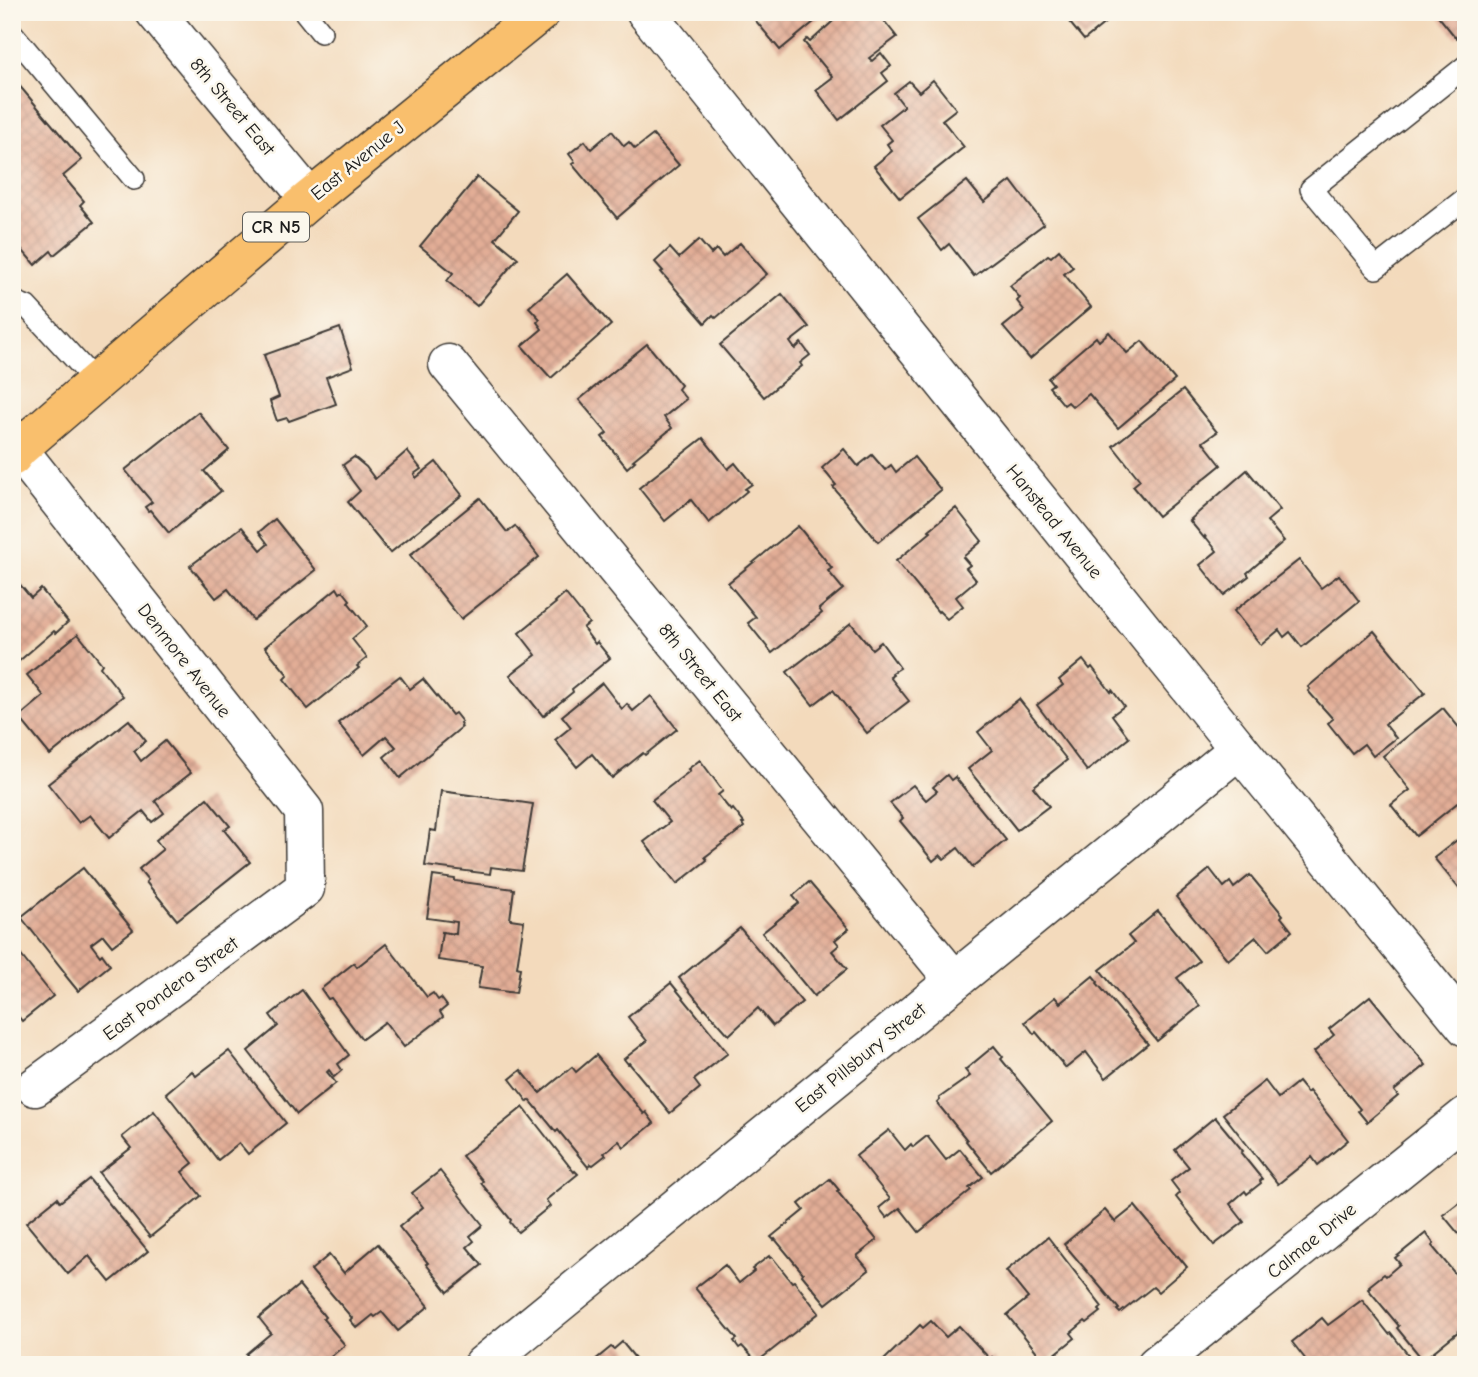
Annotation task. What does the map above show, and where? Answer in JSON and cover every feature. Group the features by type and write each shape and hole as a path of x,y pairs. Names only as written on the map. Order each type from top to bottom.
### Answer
{"main road":[{"name":"East Avenue J","path":"14,452 310,199 541,12"}],"street":[{"name":"8th Street East","path":"155,12 310,199"},
{"name":"Hanstead Avenue","path":"646,12 1466,1027"},
{"name":"8th Street East","path":"448,365 954,980"},
{"name":"Denmore Avenue","path":"14,452 304,811 305,888"},
{"name":"East Pillsbury Street","path":"482,1365 1239,749"},
{"name":"East Pondera Street","path":"35,1087 305,888"},
{"name":"Calmae Drive","path":"1156,1365 1466,1116"}],"lane":[{"path":"305,12 321,32"},
{"path":"12,33 134,179"},
{"path":"1466,66 1311,189 1376,268 1466,198"},
{"path":"12,301 27,307 96,382"}],"building":[{"path":"762,12 826,12 780,50 755,20"},
{"path":"843,12 877,12 897,37 869,58 872,61 881,53 891,66 882,73 888,81 839,120 816,90 833,77 804,42 807,39 810,42"},
{"path":"1061,12 1118,12 1084,40"},
{"path":"1435,12 1466,12 1466,30 1456,38"},
{"path":"12,77 82,160 63,176 84,201 80,205 94,222 54,255 51,251 35,265 12,238"},
{"path":"933,80 956,109 942,120 964,147 900,198 874,166 892,151 887,144 892,140 880,125 904,106 894,93 909,81 919,92"},
{"path":"612,131 624,146 629,142 635,149 653,135 679,165 617,218 572,164 575,162 569,154 585,141 591,149"},
{"path":"477,177 518,211 495,239 518,258 477,306 447,281 453,273 420,246"},
{"path":"967,181 984,202 1011,181 1044,224 974,276 949,244 942,250 918,219"},
{"path":"699,240 711,254 716,249 723,257 740,243 767,274 716,318 713,315 705,323 655,262 670,248 679,258"},
{"path":"1059,250 1073,267 1064,274 1091,307 1030,359 1003,327 1024,310 1017,301 1020,298 1010,286 1048,255 1051,257"},
{"path":"567,274 611,325 551,378 522,346 542,329 537,322 540,319 529,307"},
{"path":"782,294 809,327 790,342 795,349 801,343 810,355 800,363 802,366 764,397 720,345"},
{"path":"340,328 353,367 326,377 336,404 289,421 287,418 277,421 270,401 279,397 264,355"},
{"path":"1109,332 1127,353 1142,341 1175,380 1118,428 1089,394 1073,407 1068,402 1064,405 1049,387 1053,384 1048,378 1096,337 1099,341"},
{"path":"647,344 681,385 678,389 686,399 664,417 672,428 627,468 602,437 607,433 579,400"},
{"path":"1183,390 1217,432 1203,442 1221,465 1158,516 1133,486 1140,480 1113,446"},
{"path":"198,412 229,450 204,471 221,491 169,533 145,507 152,502 125,470"},
{"path":"703,438 728,469 735,463 752,484 709,523 691,500 665,521 639,488"},
{"path":"844,449 858,466 872,455 885,470 891,465 896,472 914,457 941,490 878,542 833,487 836,485 822,468"},
{"path":"407,451 421,469 414,474 416,478 436,462 462,495 390,553 348,502 360,491 343,465 354,457 375,479"},
{"path":"1247,470 1280,510 1267,521 1284,541 1247,573 1249,576 1224,595 1200,565 1217,551 1190,521"},
{"path":"480,498 507,532 515,526 539,557 461,619 410,555"},
{"path":"956,508 982,541 963,557 970,565 966,568 976,580 956,597 963,606 947,619 938,612 896,561"},
{"path":"275,519 316,570 253,620 228,589 216,598 190,566 242,527 261,550 268,544 259,532"},
{"path":"798,526 832,568 828,571 843,589 819,609 822,613 772,653 748,623 756,617 728,583"},
{"path":"1299,560 1321,588 1339,575 1359,601 1302,647 1290,632 1284,637 1279,630 1261,645 1234,611"},
{"path":"12,575 31,598 41,589 68,622 18,662 16,659 12,662"},
{"path":"337,588 340,593 343,591 367,626 352,639 367,658 357,666 359,668 308,709 284,679 288,675 265,647"},
{"path":"565,593 589,623 583,628 610,658 543,716 510,675 536,655 519,633"},
{"path":"851,623 872,649 881,642 900,668 890,677 909,701 867,733 833,690 813,705 787,672"},
{"path":"1374,631 1425,693 1385,724 1396,738 1373,756 1364,744 1352,753 1328,723 1333,719 1308,691 1308,687"},
{"path":"78,634 123,696 50,755 19,717 44,696 27,675"},
{"path":"1083,660 1124,706 1112,715 1129,738 1087,771 1037,705 1063,685 1059,680"},
{"path":"400,676 410,689 423,679 452,715 455,713 462,722 462,727 400,778 384,757 396,747 386,736 364,755 338,723"},
{"path":"602,683 622,709 627,704 633,711 651,696 677,729 612,778 592,754 577,767 555,740 571,727 562,716"},
{"path":"1019,699 1067,760 1033,787 1049,806 1017,830 968,769 992,750 978,732"},
{"path":"1443,708 1466,736 1466,796 1416,836 1391,805 1410,790 1383,756"},
{"path":"129,720 146,741 134,751 141,761 165,741 191,773 155,801 164,813 152,822 143,811 109,838 90,815 79,823 48,784"},
{"path":"700,760 723,791 718,795 731,811 733,809 744,827 705,857 707,860 677,884 644,842 670,822 652,800"},
{"path":"947,775 951,780 955,777 1006,840 973,867 958,848 944,859 940,855 933,861 900,821 903,818 890,803 913,785 926,800 937,791 933,787"},
{"path":"441,791 533,804 522,871 491,867 490,874 425,866 430,830 436,831"},
{"path":"207,798 230,826 224,830 250,862 177,920 146,882 148,880 139,869 163,849 156,840"},
{"path":"1466,833 1466,888 1461,891 1434,858"},
{"path":"83,868 133,930 112,946 103,935 91,944 110,965 78,991 21,917"},
{"path":"1210,869 1224,887 1230,882 1234,888 1250,875 1283,915 1281,917 1292,931 1268,951 1256,937 1228,960 1176,897"},
{"path":"433,876 514,889 510,919 524,921 516,993 478,988 482,966 438,960 442,932 456,934 457,922 427,918"},
{"path":"809,882 849,929 835,940 839,945 832,951 847,969 814,996 762,933 799,903 793,896"},
{"path":"1158,911 1199,961 1177,978 1200,1006 1157,1041 1100,970 1134,943 1128,936"},
{"path":"740,928 802,1002 773,1026 758,1008 729,1035 679,978"},
{"path":"12,944 53,996 22,1021 18,1016 12,1021"},
{"path":"386,944 427,997 433,993 447,1006 440,1012 443,1017 404,1047 385,1022 362,1039 321,989 354,963 357,967"},
{"path":"1093,976 1148,1044 1106,1078 1086,1052 1066,1068 1025,1022 1055,997 1060,1003"},
{"path":"671,983 728,1053 694,1080 700,1088 670,1113 624,1059 647,1041 628,1017"},
{"path":"302,990 349,1055 338,1064 342,1070 334,1077 329,1070 327,1072 336,1083 297,1114 248,1051 278,1026 270,1015"},
{"path":"1370,996 1426,1065 1394,1091 1398,1096 1367,1122 1358,1111 1360,1109 1314,1052 1334,1035 1329,1029"},
{"path":"994,1046 1003,1057 1001,1059 1052,1121 991,1172 937,1103 939,1098 970,1076 965,1070"},
{"path":"229,1051 286,1123 248,1154 239,1143 218,1160 166,1093 192,1071 196,1076"},
{"path":"596,1055 654,1123 624,1147 619,1141 604,1153 606,1155 588,1167 510,1079 521,1070 540,1093 572,1067 576,1072"},
{"path":"1265,1081 1278,1098 1298,1082 1307,1093 1309,1091 1348,1140 1318,1165 1312,1157 1278,1184 1223,1114"},
{"path":"523,1107 578,1174 546,1200 550,1206 518,1232 462,1156"},
{"path":"154,1111 193,1163 182,1172 201,1196 150,1237 99,1173 131,1148 122,1137"},
{"path":"1215,1117 1262,1179 1261,1183 1247,1194 1245,1191 1230,1204 1244,1222 1214,1245 1176,1197 1180,1193 1171,1181 1189,1167 1175,1150"},
{"path":"889,1130 905,1150 927,1136 946,1160 960,1149 983,1177 919,1232 900,1208 887,1218 879,1208 890,1199 856,1156"},
{"path":"440,1171 483,1225 470,1236 474,1241 467,1247 482,1265 448,1292 399,1227 423,1207 412,1193"},
{"path":"89,1179 148,1251 110,1282 89,1256 68,1274 26,1223 57,1198 60,1202"},
{"path":"830,1179 877,1240 857,1256 869,1270 826,1304 771,1237 804,1210 799,1204"},
{"path":"1466,1197 1466,1243 1443,1215"},
{"path":"1135,1206 1187,1267 1158,1292 1153,1287 1120,1313 1064,1244 1105,1210 1115,1222"},
{"path":"1426,1233 1434,1244 1432,1246 1462,1282 1460,1284 1466,1291 1466,1316 1460,1320 1465,1326 1423,1360 1368,1289 1400,1264 1395,1258"},
{"path":"1048,1237 1102,1307 1099,1310 1101,1312 1071,1333 1075,1338 1044,1363 1007,1315 1028,1298 1006,1271"},
{"path":"378,1244 429,1306 398,1331 382,1312 375,1317 373,1315 357,1328 350,1320 352,1318 311,1270 329,1255 344,1273"},
{"path":"769,1256 792,1282 794,1281 819,1313 757,1362 742,1346 739,1348 734,1341 737,1339 695,1288 725,1265 739,1283"},
{"path":"299,1285 345,1345 321,1365 255,1365 246,1354 271,1333 259,1318"},
{"path":"1362,1300 1416,1365 1310,1365 1292,1342 1322,1318 1328,1325"},
{"path":"931,1321 946,1337 959,1326 999,1365 884,1365 886,1364 883,1361 920,1325 923,1328"},
{"path":"622,1342 635,1358 627,1365 589,1365 611,1347 614,1349"}]}
